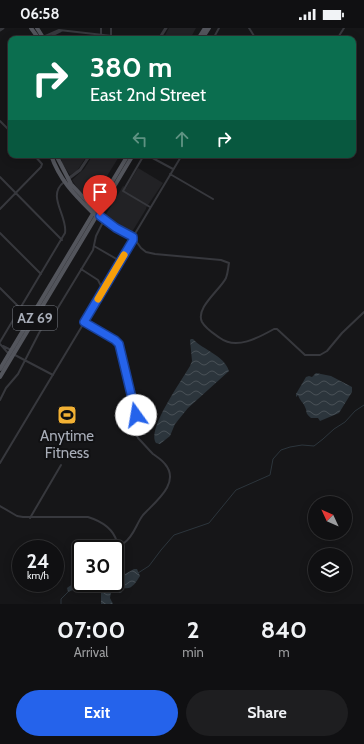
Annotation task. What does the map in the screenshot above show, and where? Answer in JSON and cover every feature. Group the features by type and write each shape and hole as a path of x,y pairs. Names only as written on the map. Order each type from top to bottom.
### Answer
{"main road":[{"path":"52,158 56,167 66,181 73,189 76,190 95,213"},
{"path":"57,158 70,190 95,213"},
{"name":"AZ 69","path":"0,376 11,353 18,347 126,158"},
{"name":"AZ 69","path":"0,369 95,213 118,179 124,173 132,158"}],"street":[{"path":"100,34 101,28"},
{"path":"111,35 112,28"},
{"path":"249,28 254,35"},
{"path":"47,36 54,31 59,30 118,36"},
{"path":"0,120 8,129"},
{"path":"0,209 41,167 42,164 37,158"},
{"path":"0,343 62,240 66,228 56,197 58,188 80,170 88,158"},
{"path":"143,158 123,191 150,207"},
{"path":"151,158 173,169"},
{"path":"0,463 180,158"},
{"path":"170,174 213,199"},
{"path":"0,177 62,240"},
{"path":"95,213 103,222 133,237 141,248 148,252 221,260 229,263 225,279 201,309 200,317 207,329 223,341 230,343 251,341 274,329 277,329 305,355 320,355 327,351 364,312"},
{"path":"95,213 116,228"},
{"path":"0,400 39,333 59,307 81,269 94,246 96,236 103,222"},
{"path":"0,233 41,274"},
{"path":"94,246 120,262"},
{"path":"81,269 98,280 104,288"},
{"path":"0,288 20,308"},
{"path":"84,322 115,340 119,344 136,415 138,438 153,454 165,463 168,467 171,478 170,483 160,498 141,517 129,540 124,543"},
{"name":"AZ 69","path":"0,343 11,353"},
{"path":"3,346 11,353 53,375"},
{"path":"18,347 17,352 25,359"},
{"path":"30,518 61,466"},
{"path":"0,506 17,516 30,518 88,517 96,519 113,532 116,540"}],"shaded area":[{"path":"169,28 196,28 192,36 165,36"},
{"path":"60,158 85,158 77,171 70,175"},
{"path":"91,158 118,158 91,202 78,189 72,180 84,169"},
{"path":"138,168 163,183 132,232 129,232 105,216 123,186 126,188"}],"water":[{"path":"191,339 223,361 229,371 188,408 175,424 170,436 160,444 156,443 154,437 160,417 192,361"},
{"path":"316,373 331,376 352,387 352,392 339,413 320,421 318,418 311,418 309,416 298,395 296,397 296,394 306,377 312,377"},
{"path":"137,569 140,576 134,585 129,588 124,588 125,574"},
{"path":"72,584 72,590 68,592 67,588"},
{"path":"101,592 111,592 110,598 113,604 101,604"}],"waterway":[{"path":"138,573 149,566 174,535 209,523 236,490 270,475 273,459 281,450 302,445 314,446 364,405"},
{"path":"61,604 61,599 68,592"}],"slow traffic":[{"path":"98,299 124,255"}],"place":[{"name":"Anytime Fitness","path":"67,415"}],"route":[{"path":"100,216 116,228 133,237 133,240 84,322 115,340 119,344 136,415"}]}
